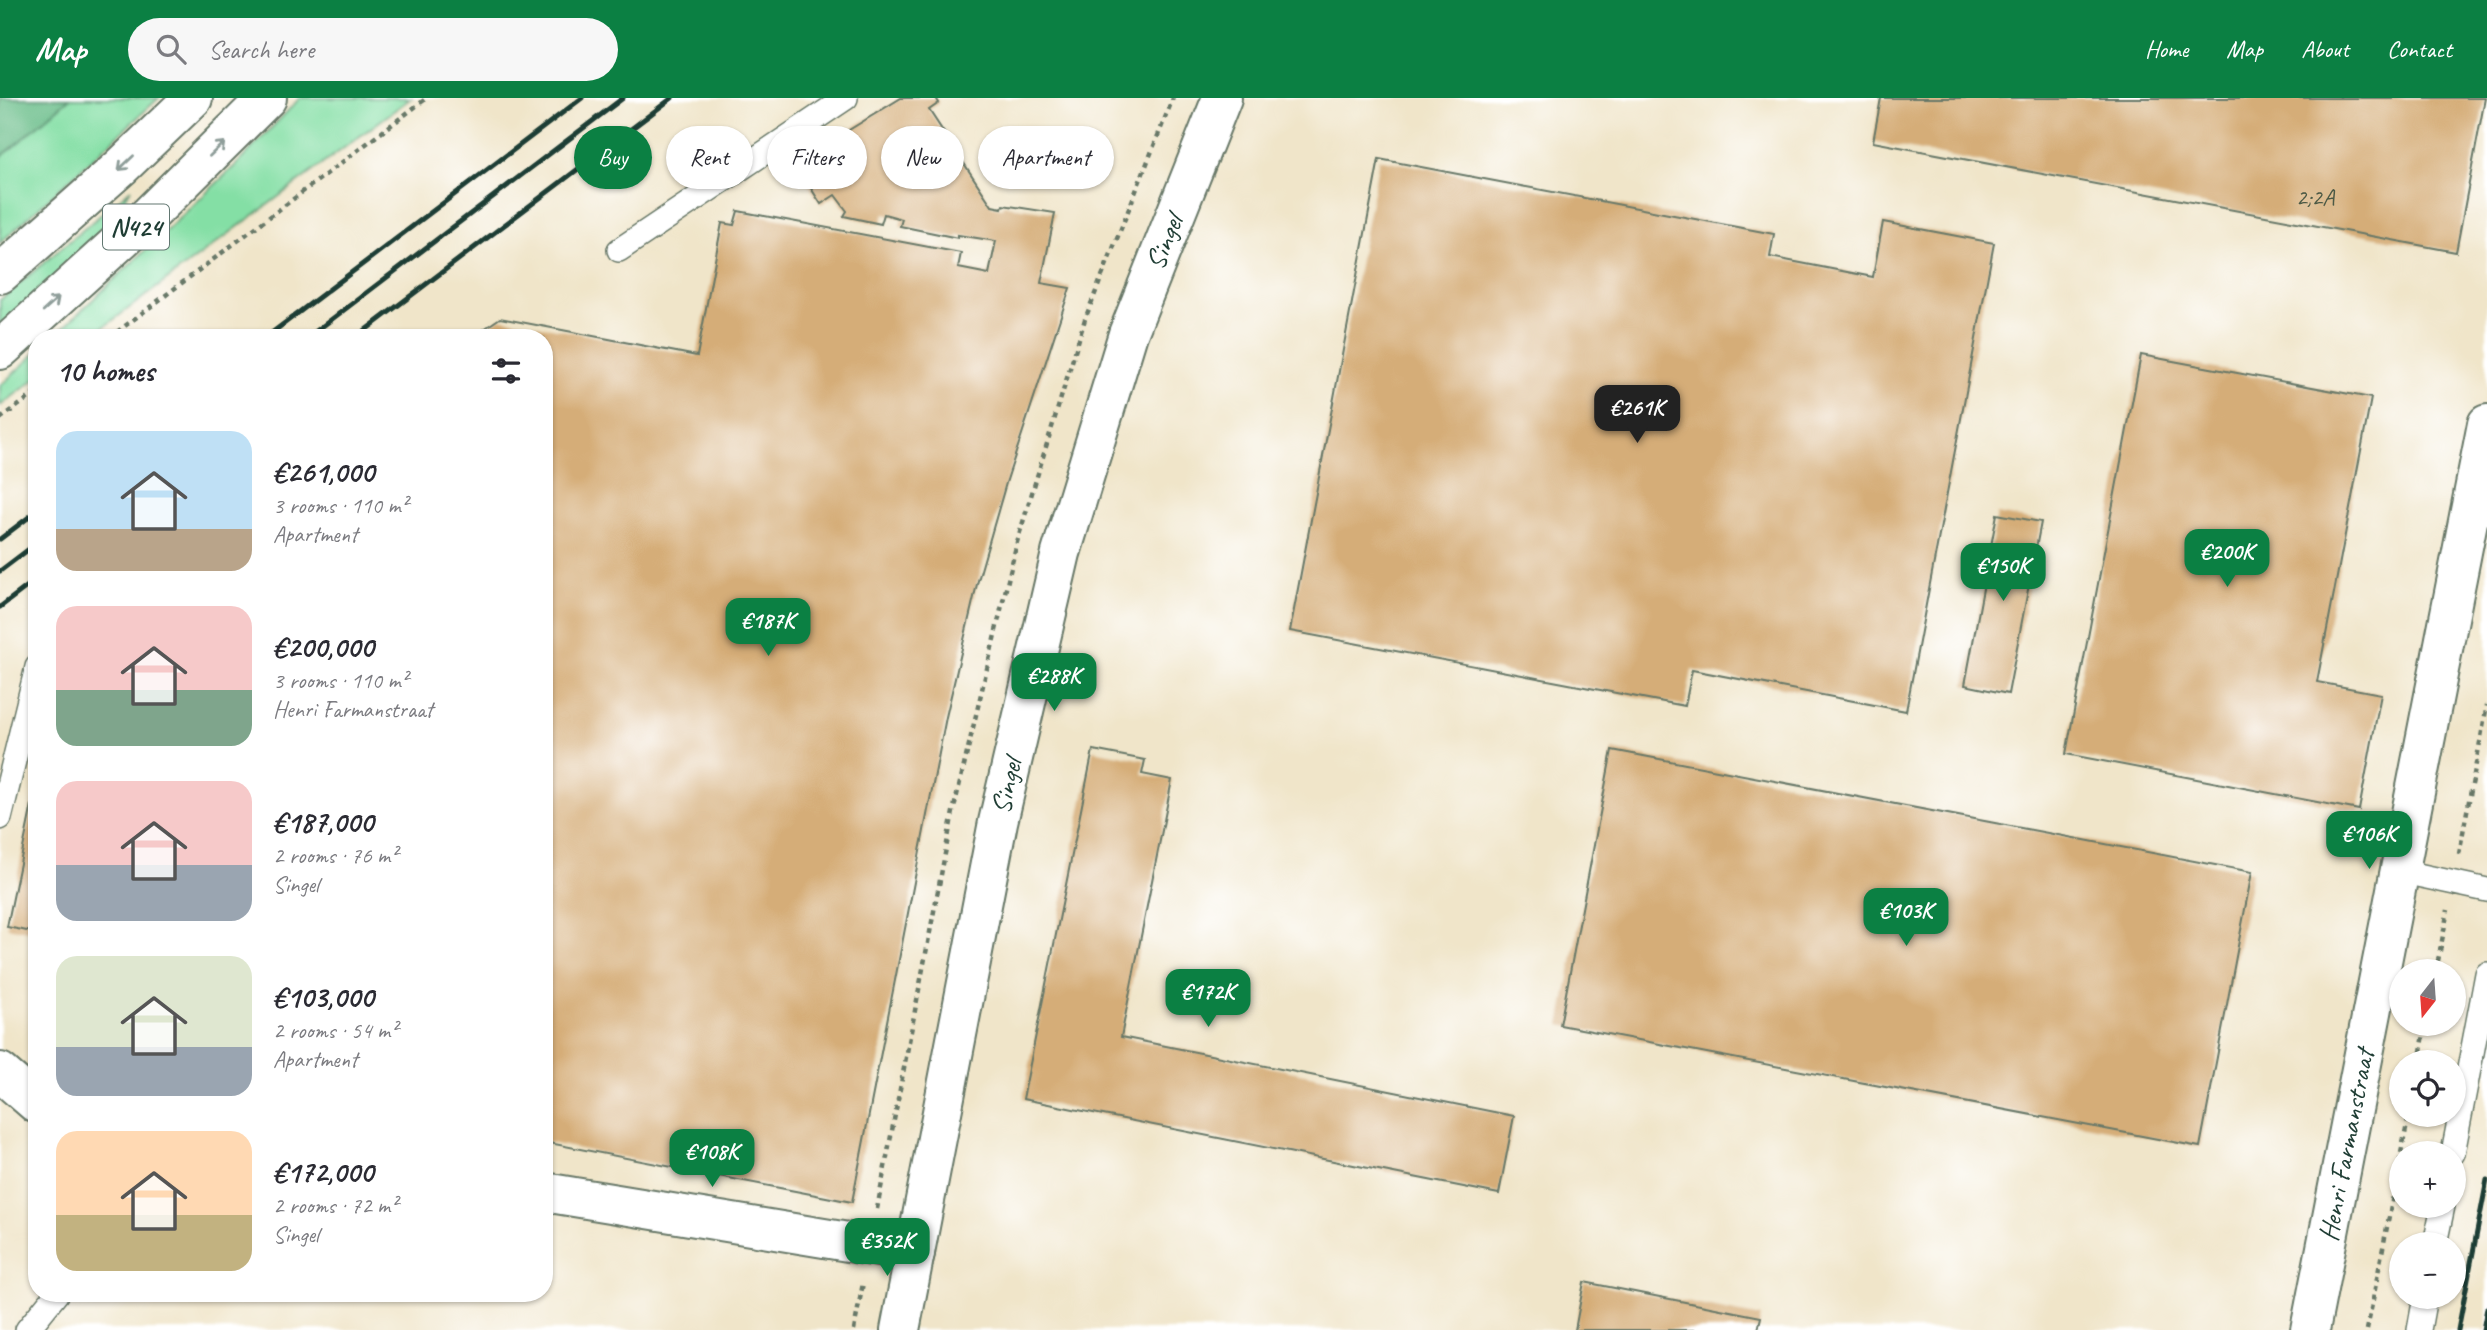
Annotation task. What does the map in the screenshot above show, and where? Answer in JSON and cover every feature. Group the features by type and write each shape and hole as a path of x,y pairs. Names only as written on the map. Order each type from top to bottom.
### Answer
{"main road":[{"name":"N424","path":"0,274 121,167 192,98"},
{"name":"N424","path":"0,350 150,214 267,98"},
{"name":"Singel","path":"900,1330 998,822 1061,553 1128,334 1222,98"},
{"name":"Henri Farmanstraat","path":"2310,1330 2487,424"},
{"path":"0,1072 28,1096"},
{"path":"553,1193 915,1252"}],"lane":[{"path":"619,250 845,98"},
{"path":"0,818 28,704"},
{"path":"2399,871 2487,890"},
{"path":"2455,1141 2487,974"},
{"path":"27,1330 50,1302"},
{"path":"2419,1330 2423,1309"}],"path":[{"path":"120,329 427,98"},
{"path":"0,419 28,399"},
{"path":"2438,959 2487,705"},
{"path":"2367,1330 2389,1216"},
{"path":"854,1330 870,1244"}],"green space":[{"path":"0,98 70,98 0,158"},
{"path":"70,98 159,98 0,243 0,158"},
{"path":"300,98 411,98 101,329 62,329 238,163"},
{"path":"131,189 101,239 0,327 0,300"},
{"path":"28,360 28,385 0,406 0,386"}],"building":[{"path":"901,98 936,98 939,103 929,110 940,126 881,126 881,189 964,189 964,163 978,189 981,189 992,206 1002,208 1003,205 1055,213 1041,283 1070,288 1006,483 977,584 946,717 852,1202 553,1144 553,329 484,329 500,318 697,356 722,223 734,225 738,211 961,253 958,268 989,274 996,241 958,235 958,238 900,226 902,219 884,214 881,224 844,216 847,211 835,195 821,204 811,189 867,189 867,126 856,126"},
{"path":"1881,98 2485,98 2456,252 1873,142"},
{"path":"1379,159 1774,234 1770,257 1873,277 1883,222 1994,243 1906,711 1692,670 1685,706 1290,631"},
{"path":"2141,355 2371,398 2317,682 2381,694 2359,810 2066,754"},
{"path":"1997,514 2041,522 2008,694 1965,685"},
{"path":"1093,750 1145,760 1142,774 1172,780 1121,1037 1514,1116 1499,1194 1023,1099"},
{"path":"1612,750 2252,872 2200,1147 1560,1025"},
{"path":"28,824 28,931 7,927"},
{"path":"1584,1282 1761,1317 1758,1330 1575,1330"}],"railway":[{"path":"277,329 582,98"},
{"path":"319,329 623,98"},
{"path":"367,329 672,98"},
{"path":"0,539 28,518"},
{"path":"0,571 28,550"},
{"path":"0,607 28,586"},
{"path":"2458,1330 2487,1180"},
{"path":"2483,1330 2487,1308"}]}
